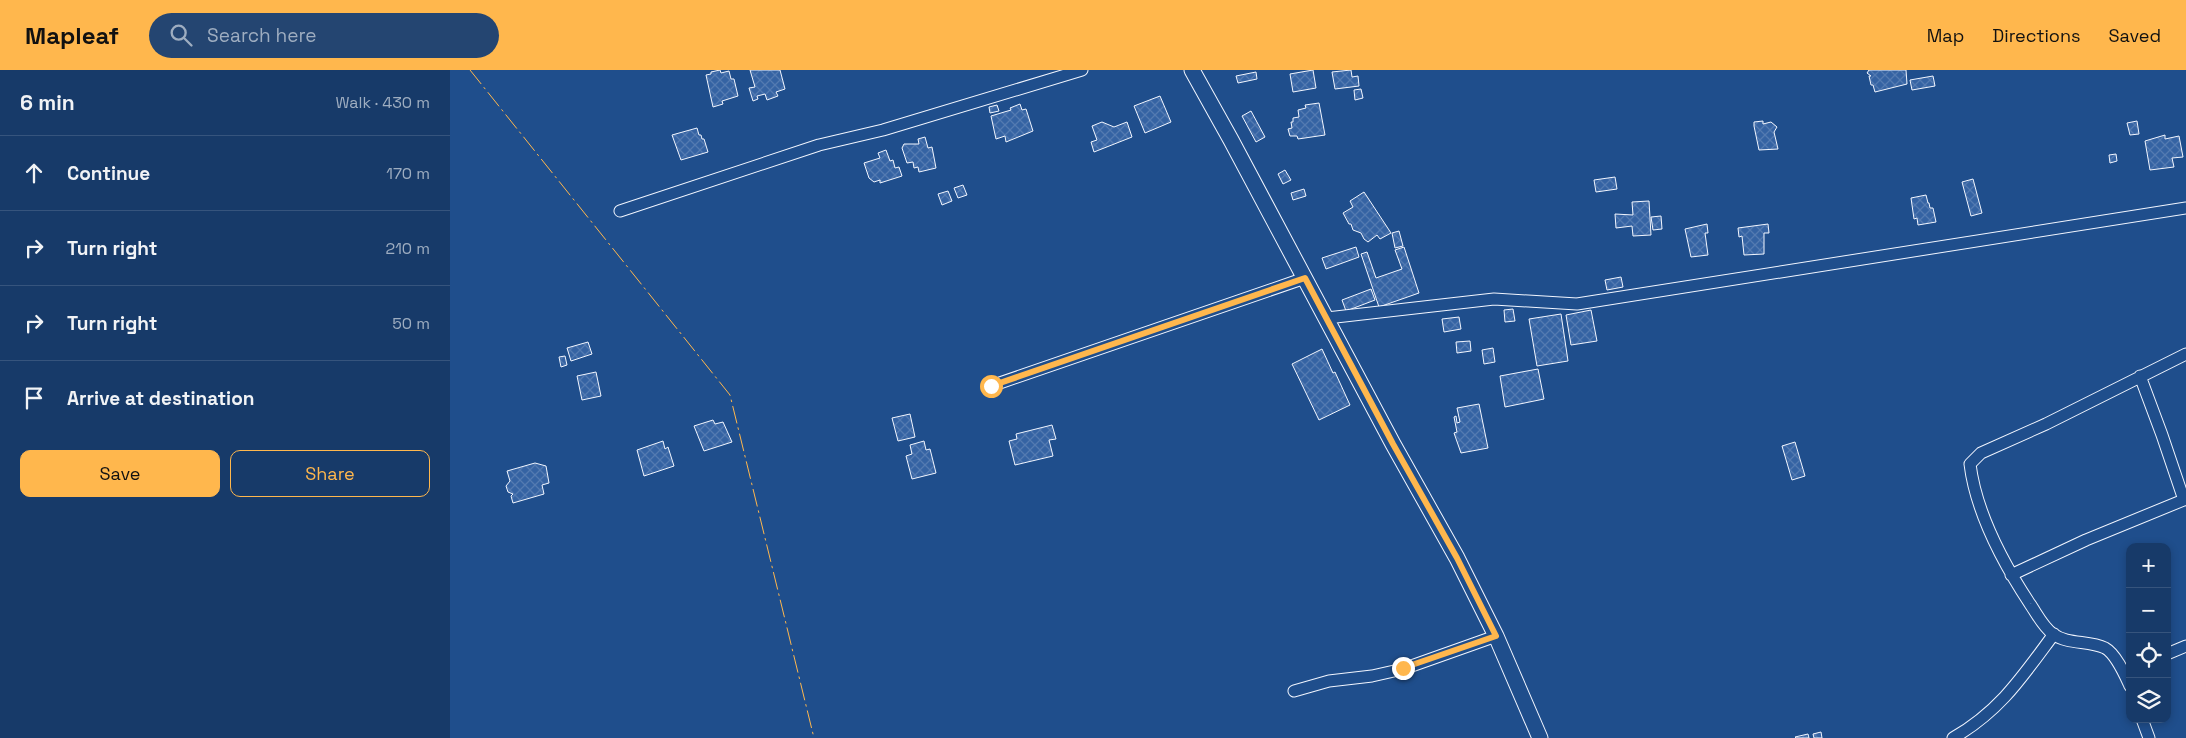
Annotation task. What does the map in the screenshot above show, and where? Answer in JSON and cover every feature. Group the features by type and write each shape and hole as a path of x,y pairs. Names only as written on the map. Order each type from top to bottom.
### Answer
{"street":[{"path":"620,211 819,146 883,130 1082,70"},
{"path":"1192,70 1327,318 1393,444 1457,558 1496,636 1540,738"},
{"path":"1327,318 1494,299 1577,304 2186,208"},
{"path":"991,386 1305,278"},
{"path":"2128,678 2112,654 2104,648 2071,641 2054,634 2044,626 2011,575 1995,544 1972,481 1970,464 1981,452 2020,436 2186,354"},
{"path":"2011,575 2086,540 2185,499 2140,376"},
{"path":"1953,738 1971,728 2014,689 2054,634"},
{"path":"1294,691 1329,681 1372,676 1403,668 1496,636"},
{"path":"2171,652 2186,646"},
{"path":"2143,723 2149,738"}],"building":[{"path":"720,70 721,73 729,71 731,79 734,79 738,96 722,101 723,104 713,107 706,75"},
{"path":"750,70 780,70 785,89 776,92 778,96 767,100 765,94 757,96 758,99 753,101 749,88 755,87"},
{"path":"1313,70 1316,88 1293,92 1290,74"},
{"path":"1351,70 1352,77 1358,76 1359,86 1335,89 1332,72"},
{"path":"1869,70 1906,70 1907,84 1875,92 1873,85 1871,85 1869,76 1871,76 1867,73"},
{"path":"1256,72 1257,79 1238,83 1236,76"},
{"path":"1933,76 1935,86 1912,90 1910,80"},
{"path":"1361,89 1363,98 1355,100 1354,90"},
{"path":"1160,96 1171,122 1145,133 1134,106"},
{"path":"1319,103 1325,135 1298,139 1297,136 1290,136 1288,129 1292,128 1291,122 1293,122 1293,118 1299,117 1298,110 1306,108 1305,105"},
{"path":"1020,104 1022,110 1026,109 1033,131 1006,142 1005,136 996,139 991,116 1011,110 1010,108"},
{"path":"997,105 999,111 990,113 989,107"},
{"path":"1251,111 1265,137 1256,142 1242,116"},
{"path":"1763,121 1763,124 1771,122 1777,127 1774,132 1778,149 1759,150 1754,122"},
{"path":"2137,121 2139,134 2130,135 2127,123"},
{"path":"1102,122 1114,127 1127,122 1132,137 1094,152 1091,142 1097,140 1092,126"},
{"path":"697,128 699,135 704,139 708,152 681,160 672,135"},
{"path":"2165,135 2165,139 2179,136 2183,157 2172,158 2174,167 2150,170 2145,141"},
{"path":"925,137 928,148 932,147 936,168 919,172 918,167 914,168 913,162 907,163 902,148 904,144 919,144 918,139"},
{"path":"886,150 890,161 893,160 895,168 899,167 902,176 880,183 880,180 874,182 869,178 864,163 880,158 878,153"},
{"path":"2116,154 2117,161 2110,163 2109,155"},
{"path":"1285,170 1291,180 1283,184 1278,174"},
{"path":"1615,177 1617,189 1596,192 1594,180"},
{"path":"1973,179 1982,213 1971,216 1962,182"},
{"path":"963,185 967,195 958,198 954,188"},
{"path":"1304,189 1306,196 1293,200 1291,193"},
{"path":"948,191 952,201 942,205 938,194"},
{"path":"1364,192 1391,233 1380,239 1377,235 1368,242 1361,233 1353,230 1343,213 1353,207 1350,201"},
{"path":"1926,195 1930,208 1933,208 1936,222 1918,225 1917,218 1914,219 1911,198"},
{"path":"1649,201 1651,235 1633,236 1632,226 1616,228 1615,214 1633,215 1632,202"},
{"path":"1661,216 1662,229 1653,230 1651,217"},
{"path":"1707,224 1708,233 1705,233 1708,255 1691,257 1685,229"},
{"path":"1768,224 1769,233 1764,233 1764,254 1744,255 1742,236 1739,237 1738,228"},
{"path":"1399,231 1403,246 1395,248 1392,233"},
{"path":"1356,247 1359,257 1326,269 1322,258"},
{"path":"1404,247 1419,293 1379,307 1361,254 1367,252 1376,278 1402,269 1395,250"},
{"path":"1621,277 1623,287 1607,290 1605,280"},
{"path":"1371,289 1375,300 1346,311 1342,300"},
{"path":"1513,309 1515,321 1505,322 1504,310"},
{"path":"1591,310 1597,341 1571,345 1566,315"},
{"path":"1561,314 1568,361 1537,366 1529,319"},
{"path":"1459,317 1461,329 1444,332 1442,319"},
{"path":"1470,341 1471,351 1457,353 1456,342"},
{"path":"588,342 592,354 571,361 567,348"},
{"path":"1493,348 1495,362 1484,364 1482,350"},
{"path":"1322,349 1350,405 1319,420 1292,364"},
{"path":"565,356 567,365 561,367 559,357"},
{"path":"1538,369 1544,399 1505,407 1500,376"},
{"path":"596,372 601,396 582,400 577,376"},
{"path":"1479,404 1488,448 1461,453 1454,433 1457,432 1454,417 1456,416 1457,423 1460,422 1457,408"},
{"path":"910,414 915,437 898,441 892,418"},
{"path":"713,420 715,424 723,422 732,442 704,451 694,426"},
{"path":"1052,425 1056,439 1049,440 1053,456 1015,465 1009,441 1017,439 1016,434"},
{"path":"663,441 665,449 668,447 674,466 644,476 637,450"},
{"path":"924,441 926,450 930,449 936,473 912,479 906,456 912,454 910,445"},
{"path":"1795,442 1805,476 1792,480 1782,446"},
{"path":"535,463 546,466 549,483 542,485 544,494 513,503 511,496 513,494 508,492 506,486 510,481 507,471"},
{"path":"1821,732 1822,738 1814,738 1813,734"},
{"path":"1808,734 1809,738 1795,737"}],"power":[{"path":"470,70 730,395 814,738"}],"route":[{"path":"991,386 1305,278 1393,444 1457,558 1496,636 1403,668"}]}
